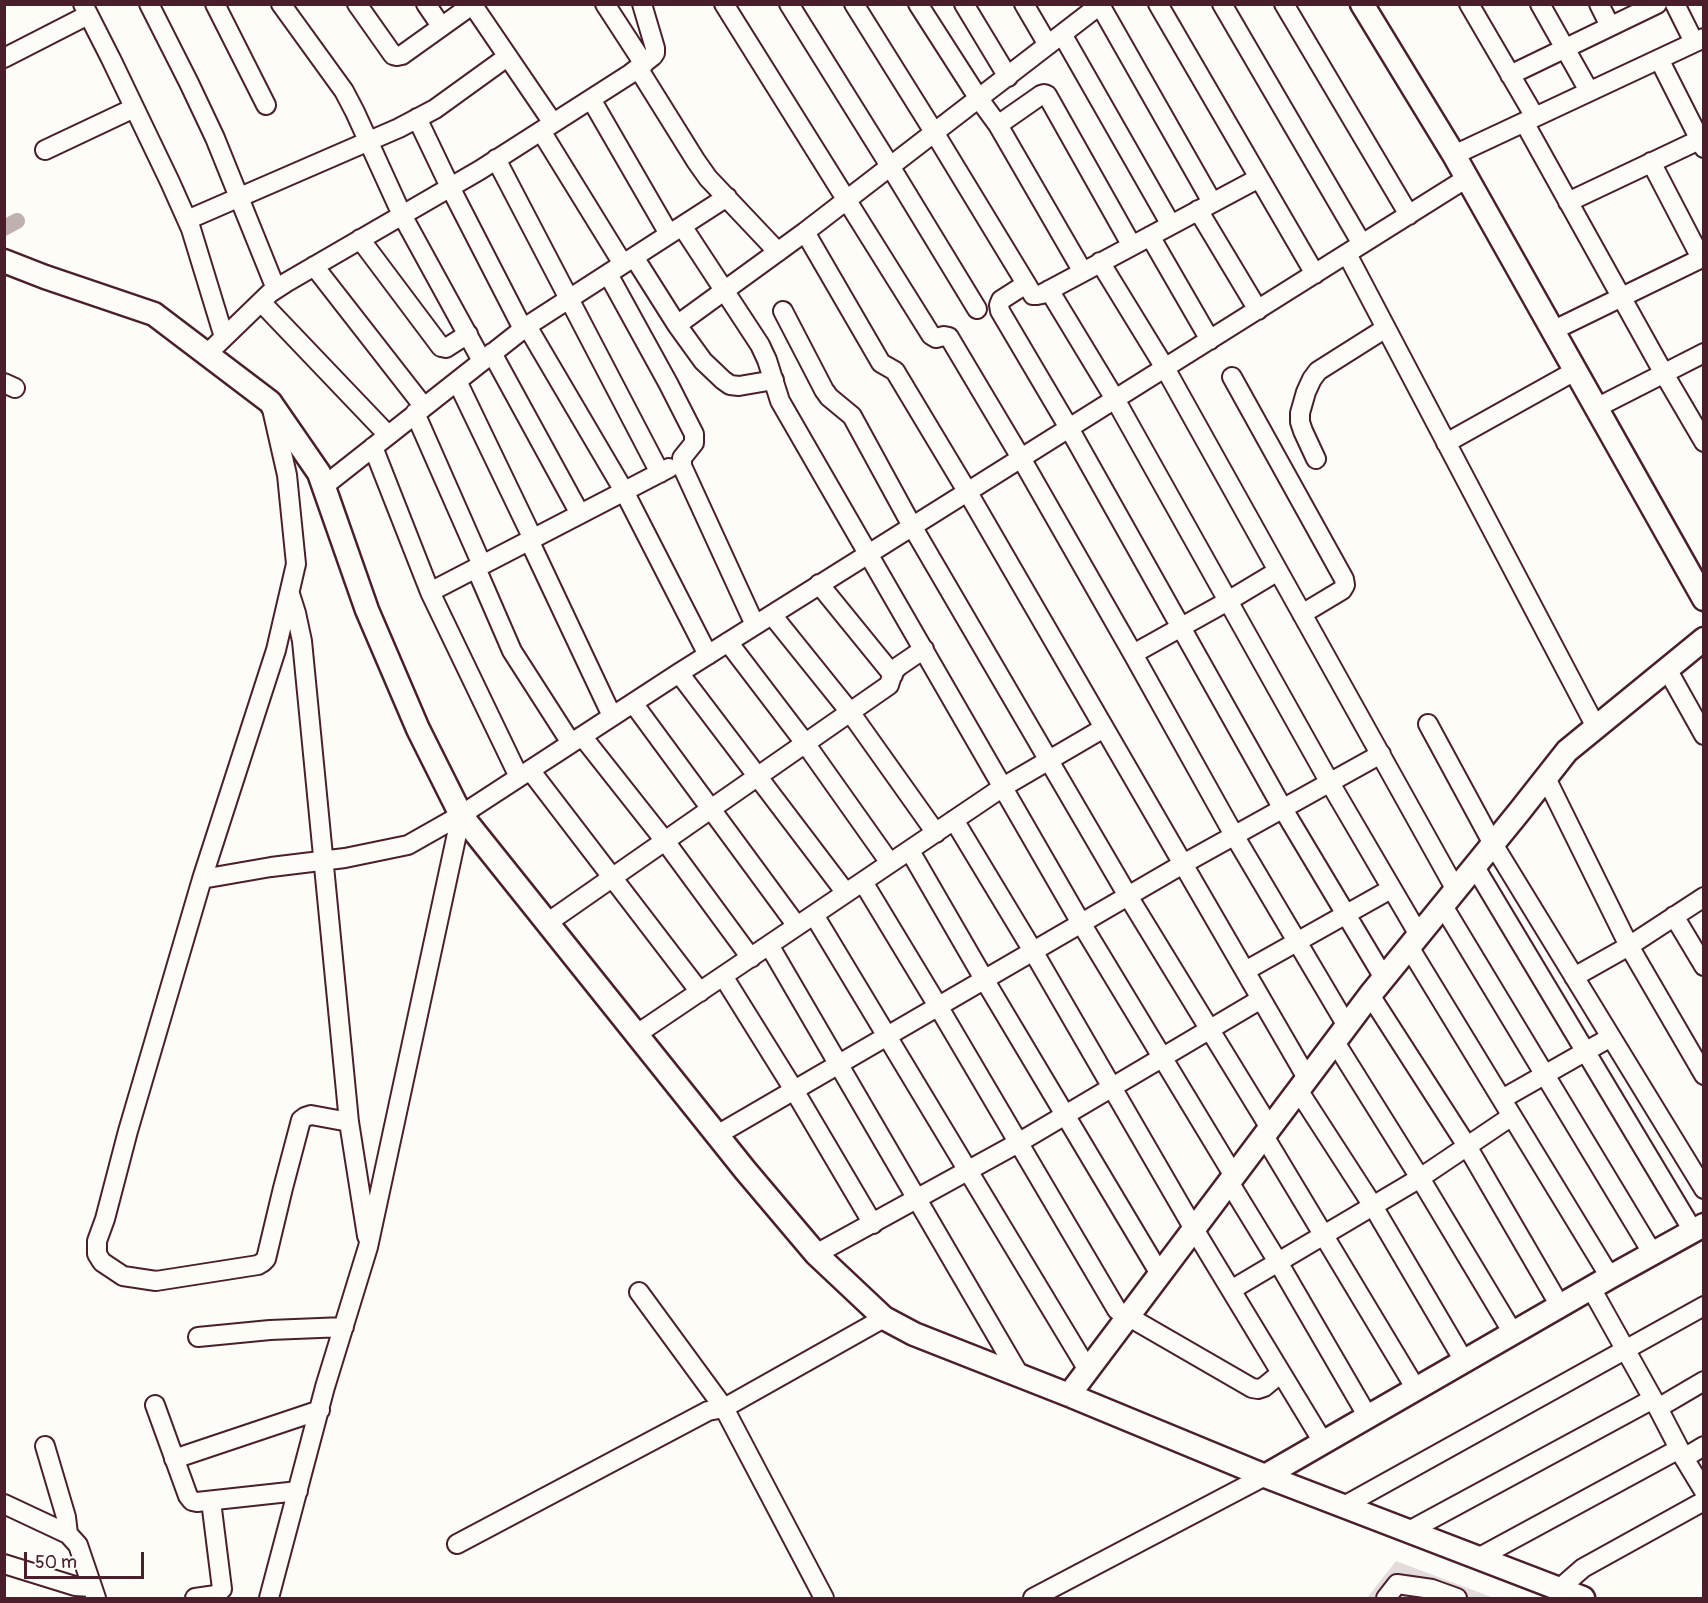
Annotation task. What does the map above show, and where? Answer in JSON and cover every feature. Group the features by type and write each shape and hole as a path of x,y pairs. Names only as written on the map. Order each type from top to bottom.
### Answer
{"street":[{"path":"149,4 215,138 276,289"},
{"path":"215,4 266,105"},
{"path":"281,4 344,91 402,215 468,334 487,357 580,514"},
{"path":"357,4 393,55 402,55 472,5 507,57 629,261 703,361 730,385 739,386 774,380"},
{"path":"426,4 441,26"},
{"path":"605,4 708,178 778,252"},
{"path":"207,354 276,289 496,159 641,66 655,52 642,4"},
{"path":"723,4 931,335 936,338 949,337 1021,458 1234,835 1298,943 1341,1034 1420,1178 1513,1333"},
{"path":"789,4 977,309"},
{"path":"854,4 1033,294 1037,295 1049,290 1259,178"},
{"path":"918,4 978,99 998,125 1083,272"},
{"path":"964,4 1008,76"},
{"path":"1024,4 1055,40 1171,225"},
{"path":"1158,4 1316,274"},
{"path":"1222,4 1362,244"},
{"path":"1284,4 1409,215"},
{"path":"1362,4 1454,155 1704,600"},
{"path":"1470,4 1510,75 1569,202 1703,441"},
{"path":"1540,4 1589,92"},
{"path":"1599,4 1610,26"},
{"path":"1510,75 1657,4"},
{"path":"1454,155 1699,40 1674,4"},
{"path":"677,325 805,232 1096,6 1205,206 1258,310"},
{"path":"4,58 86,10 187,220 224,337"},
{"path":"187,220 417,118 453,97 507,57"},
{"path":"1569,202 1652,162 1701,144 1659,59"},
{"path":"998,125 1041,95 1047,95 1132,246"},
{"path":"591,99 676,230 725,291 760,345 780,401 1368,1417"},
{"path":"45,150 134,108"},
{"path":"417,118 450,187 525,327 624,491 708,655"},
{"path":"496,159 660,472"},
{"path":"1552,331 1702,257 1652,162"},
{"path":"202,879 345,858 408,844 461,815 728,642 1467,178"},
{"path":"324,486 525,327 727,197"},
{"path":"805,232 881,363 895,371 967,491 1261,999 1303,1084 1464,1361"},
{"path":"1150,236 1210,340"},
{"path":"360,239 441,347 446,348 468,334"},
{"path":"1347,254 1596,727"},
{"path":"4,261 154,314 270,402 319,473 367,610 418,729 461,815 717,1135 816,1254 884,1318 914,1334 1264,1476 1583,1599"},
{"path":"1100,262 1165,368 1381,754 1449,898 1545,1075 1653,1254"},
{"path":"314,266 420,410 512,651 577,740 665,841 751,958"},
{"path":"430,592 681,462 694,443 694,434 669,383 608,274"},
{"path":"1026,284 1001,300 1000,310 1182,627 1283,809 1346,915 1377,986 1560,1306"},
{"path":"1049,290 1115,399 1391,889 1414,941 1512,1116 1600,1283 1626,1350 1704,1491"},
{"path":"261,302 388,435"},
{"path":"783,311 824,390 852,416 912,526 1128,896 1209,1028 1324,1235 1416,1389"},
{"path":"1316,459 1300,422 1300,413 1312,379 1318,371 1386,328"},
{"path":"1596,408 1704,352"},
{"path":"1446,443 1575,370"},
{"path":"1232,377 1344,579 1345,585 1342,590 1302,614"},
{"path":"457,381 612,717"},
{"path":"270,402 287,475 296,564 276,650 202,879 97,1241 97,1254 102,1262 123,1276 156,1281 258,1265 266,1259 301,1120 310,1115 349,1122"},
{"path":"373,447 430,592 524,773 613,877 700,992"},
{"path":"681,462 755,625"},
{"path":"1133,654 1278,571"},
{"path":"819,585 892,675"},
{"path":"290,592 302,641 349,1122 368,1247"},
{"path":"772,615 850,712 936,833"},
{"path":"1069,1395 1377,986 1567,751 1704,639"},
{"path":"728,642 805,743 890,863"},
{"path":"547,923 889,685 892,675 899,666 924,649"},
{"path":"1667,669 1704,735"},
{"path":"679,674 846,893"},
{"path":"633,703 797,926"},
{"path":"1428,724 1493,844 1704,1189"},
{"path":"636,1034 1003,787 1104,728"},
{"path":"717,1135 1183,864 1381,754"},
{"path":"1546,778 1629,946 1704,1075"},
{"path":"269,1599 320,1410 368,1247 461,815"},
{"path":"954,820 1033,951 1194,1229 1323,1442"},
{"path":"910,851 1160,1274"},
{"path":"1033,1599 1264,1476 1698,1228 1585,1052 1475,867"},
{"path":"863,882 1117,1310 1252,1388 1264,1387 1281,1373"},
{"path":"1245,971 1391,889"},
{"path":"1574,977 1629,946 1704,897"},
{"path":"814,915 1088,1370"},
{"path":"1674,916 1704,966"},
{"path":"769,945 1020,1376"},
{"path":"723,976 873,1224"},
{"path":"816,1254 1018,1143 1261,999"},
{"path":"1502,1099 1611,1037"},
{"path":"1231,1290 1420,1178 1512,1116"},
{"path":"639,1292 724,1408 824,1599"},
{"path":"1342,1507 1704,1306"},
{"path":"457,1544 708,1411 724,1408 884,1318"},
{"path":"198,1337 270,1330 344,1327"},
{"path":"1409,1531 1656,1403 1704,1381"},
{"path":"155,1405 188,1496 192,1501 298,1491"},
{"path":"174,1459 320,1410"},
{"path":"45,1446 66,1517 68,1534"},
{"path":"1478,1558 1681,1453 1704,1446"},
{"path":"195,1599 216,1595 222,1589 211,1501"},
{"path":"1559,1589 1582,1568 1704,1501"},
{"path":"4,1504 68,1534 78,1545 94,1593"},
{"path":"4,1564 94,1593"},
{"path":"1386,1599 1397,1584 1432,1589 1457,1599"}],"shaded area":[{"path":"1396,1561 1494,1598 1367,1598"}],"waterway":[{"path":"4,228 17,221"}]}
